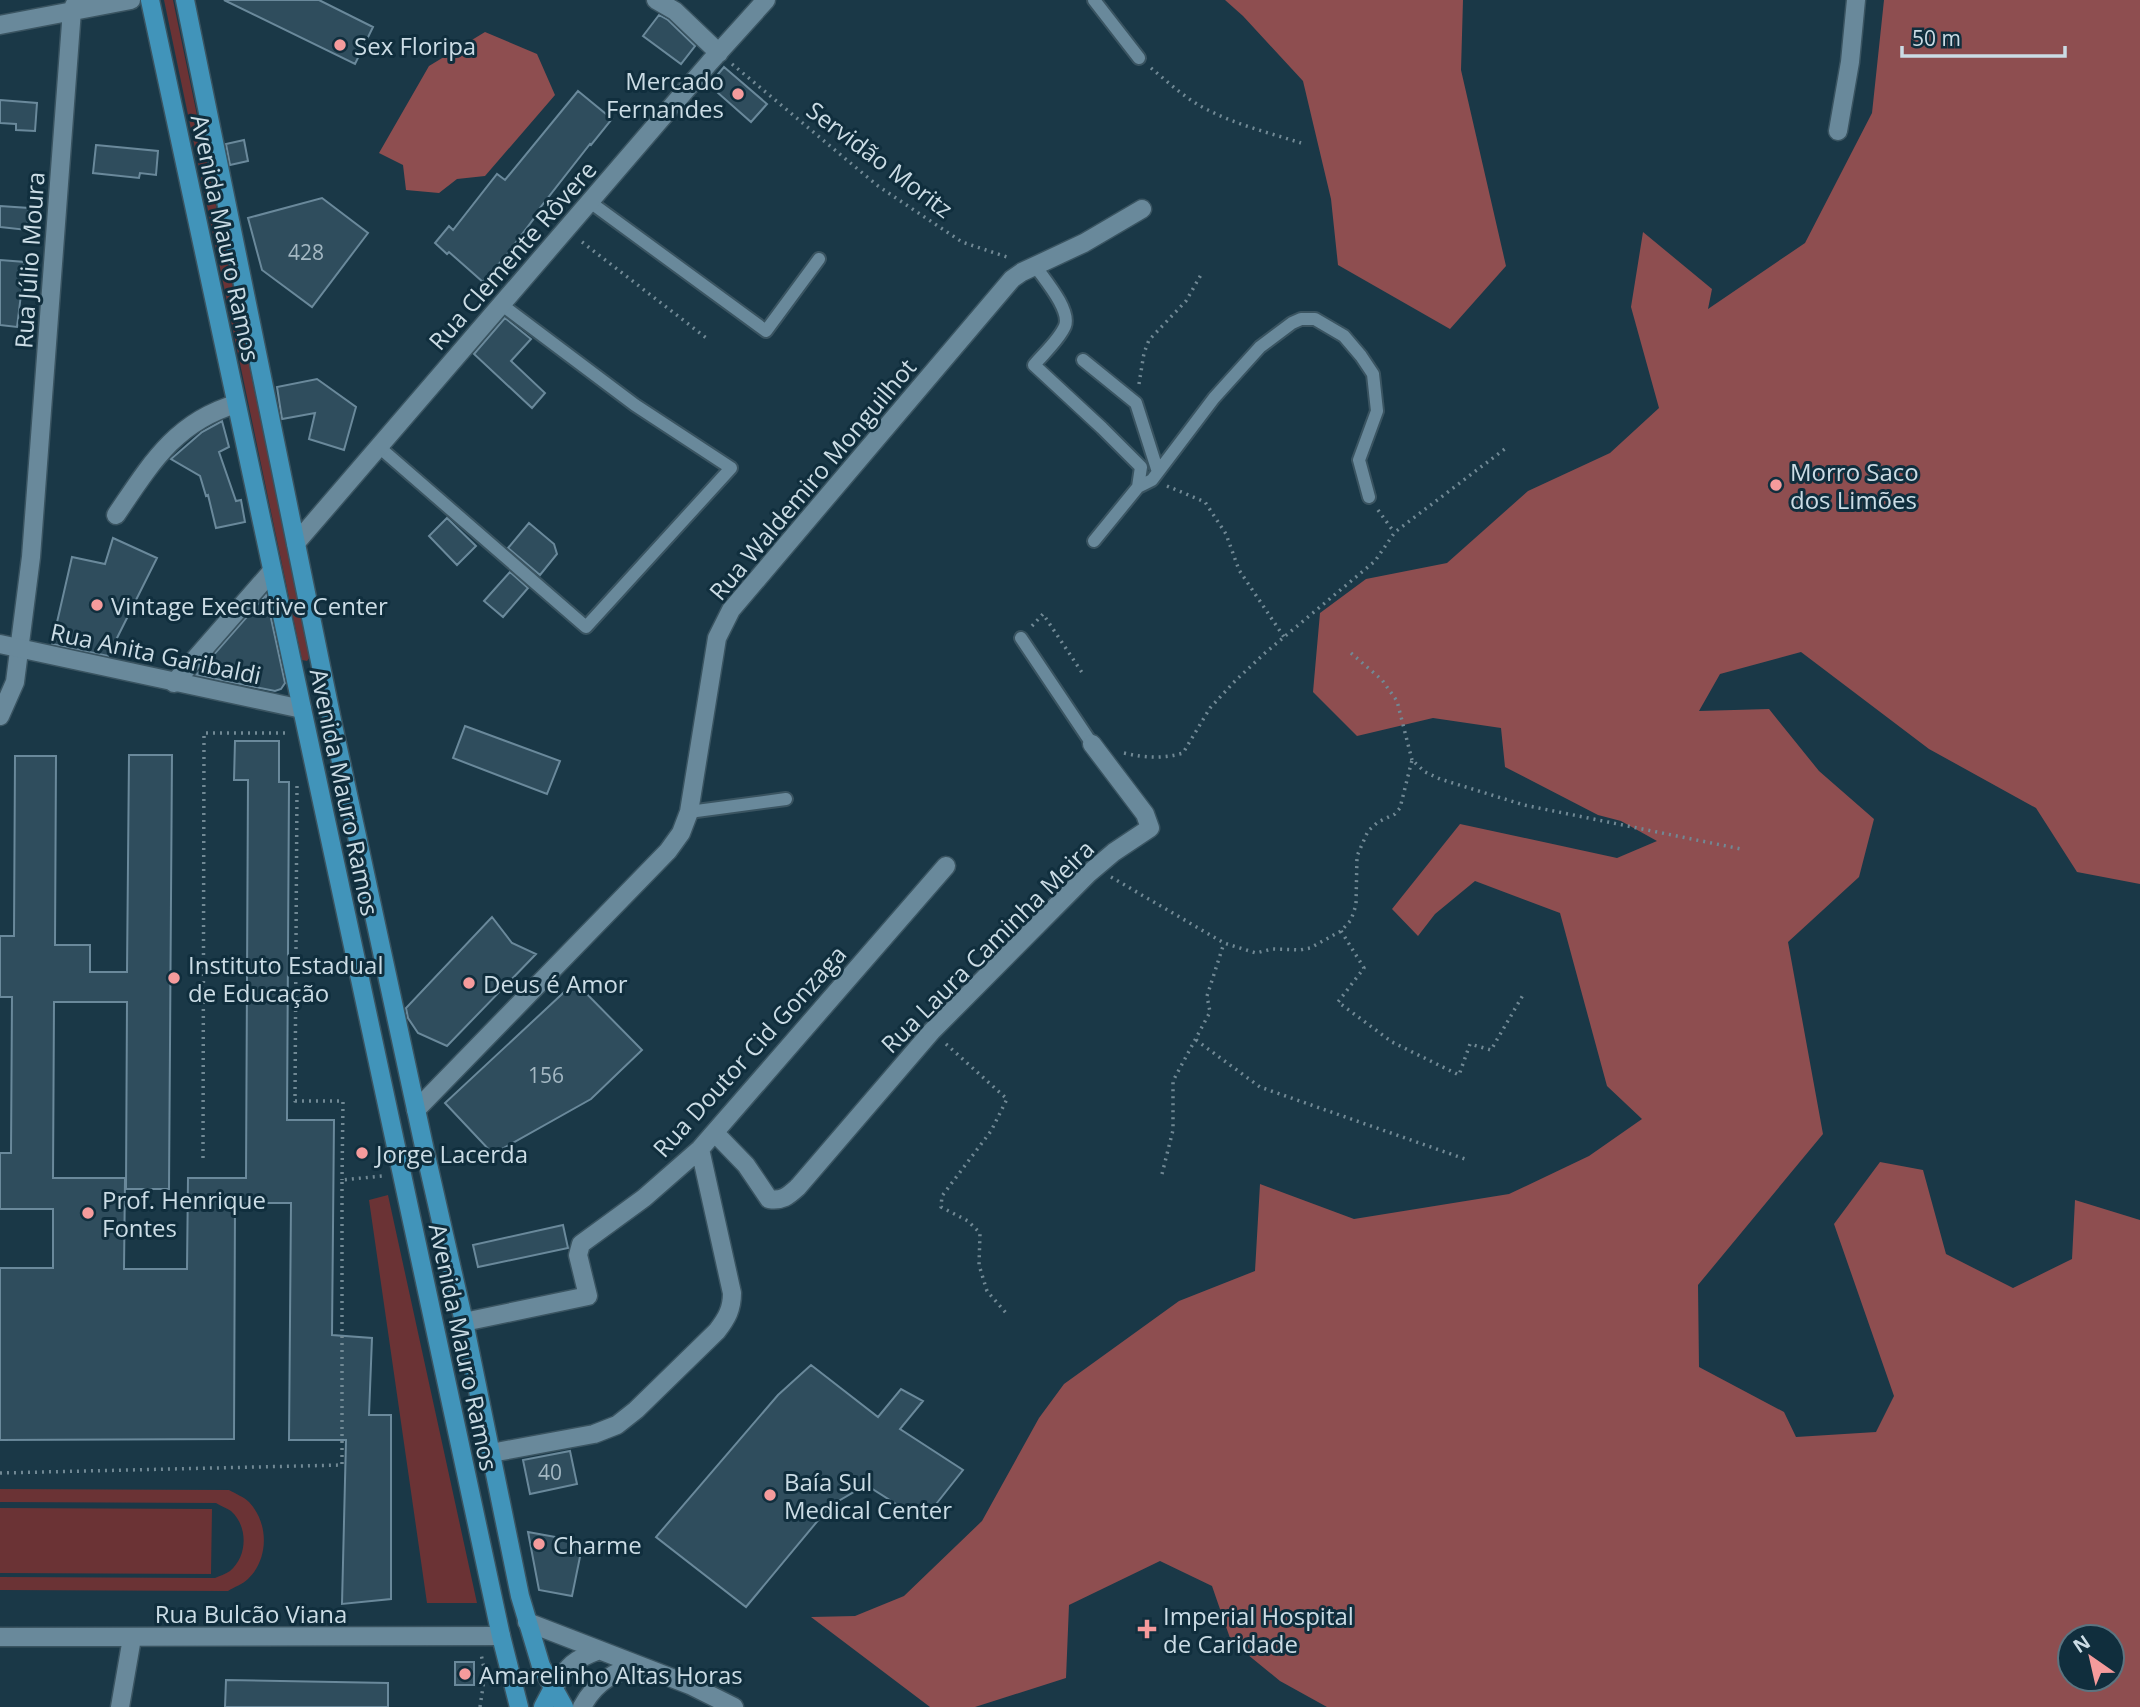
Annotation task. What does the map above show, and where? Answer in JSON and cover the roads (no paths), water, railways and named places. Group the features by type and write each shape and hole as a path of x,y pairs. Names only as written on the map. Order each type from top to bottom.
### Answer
{"main road":[{"name":"Avenida Mauro Ramos","path":"150,0 401,1174 501,1636 519,1707"},
{"name":"Avenida Mauro Ramos","path":"185,0 329,704 527,1622 541,1667 564,1707"},
{"path":"302,709 329,704"},
{"path":"542,1707 553,1688"}],"street":[{"path":"0,25 75,5 131,0"},
{"path":"656,0 675,11 719,53"},
{"name":"Rua Clemente Rôvere","path":"296,543 766,0"},
{"path":"1838,131 1850,62 1856,0"},
{"name":"Rua Júlio Moura","path":"0,716 15,682 31,557 75,5"},
{"name":"Rua Waldemiro Monguilhot","path":"416,1110 668,851 681,833 689,812 717,638 731,610 1012,279 1084,243 1142,209"},
{"path":"116,515 159,453 176,436 215,410 236,404"},
{"path":"174,683 272,571"},
{"name":"Rua Anita Garibaldi","path":"0,645 302,709"},
{"name":"Rua Laura Caminha Meira","path":"715,1133 746,1165 769,1199 779,1201 787,1198 932,1031 1088,874 1114,852 1150,828 1145,814 1092,744"},
{"name":"Rua Doutor Cid Gonzaga","path":"464,1322 588,1296 578,1255 581,1244 644,1198 700,1149 946,866"},
{"path":"491,1453 594,1434 617,1425 636,1410 727,1318 732,1306 732,1293 700,1149"},
{"path":"527,1622 690,1685 734,1707"},
{"name":"Rua Bulcão Viana","path":"0,1637 501,1636"},
{"path":"120,1707 132,1638"},
{"path":"553,1688 578,1658 599,1650"},
{"path":"582,1707 590,1693 611,1675 629,1668 649,1669"}],"lane":[{"path":"1094,0 1139,58"},
{"path":"590,202 766,331 819,259"},
{"path":"1036,267 1064,310 1066,319 1065,327 1034,365 1141,467 1138,487"},
{"path":"379,447 586,627 731,468 635,405 502,305"},
{"path":"1094,541 1138,487 1155,476 1214,398 1260,347 1301,318 1315,319 1344,336 1362,356 1373,374 1377,411 1359,460 1369,497"},
{"path":"1083,360 1136,403 1155,476"},
{"path":"1021,638 1092,744"},
{"path":"689,812 786,799"}],"place":[{"name":"Sex Floripa","path":"340,45"},
{"name":"Mercado Fernandes","path":"738,94"},
{"name":"Morro Saco dos Limões","path":"1776,485"},
{"name":"Vintage Executive Center","path":"97,605"},
{"name":"Instituto Estadual de Educação","path":"174,978"},
{"name":"Deus é Amor","path":"469,983"},
{"name":"Jorge Lacerda","path":"362,1153"},
{"name":"Prof. Henrique Fontes","path":"88,1213"},
{"name":"Baía Sul Medical Center","path":"770,1495"},
{"name":"Charme","path":"539,1544"},
{"name":"Imperial Hospital de Caridade","path":"1147,1629"},
{"name":"Amarelinho Altas Horas","path":"465,1674"}]}
